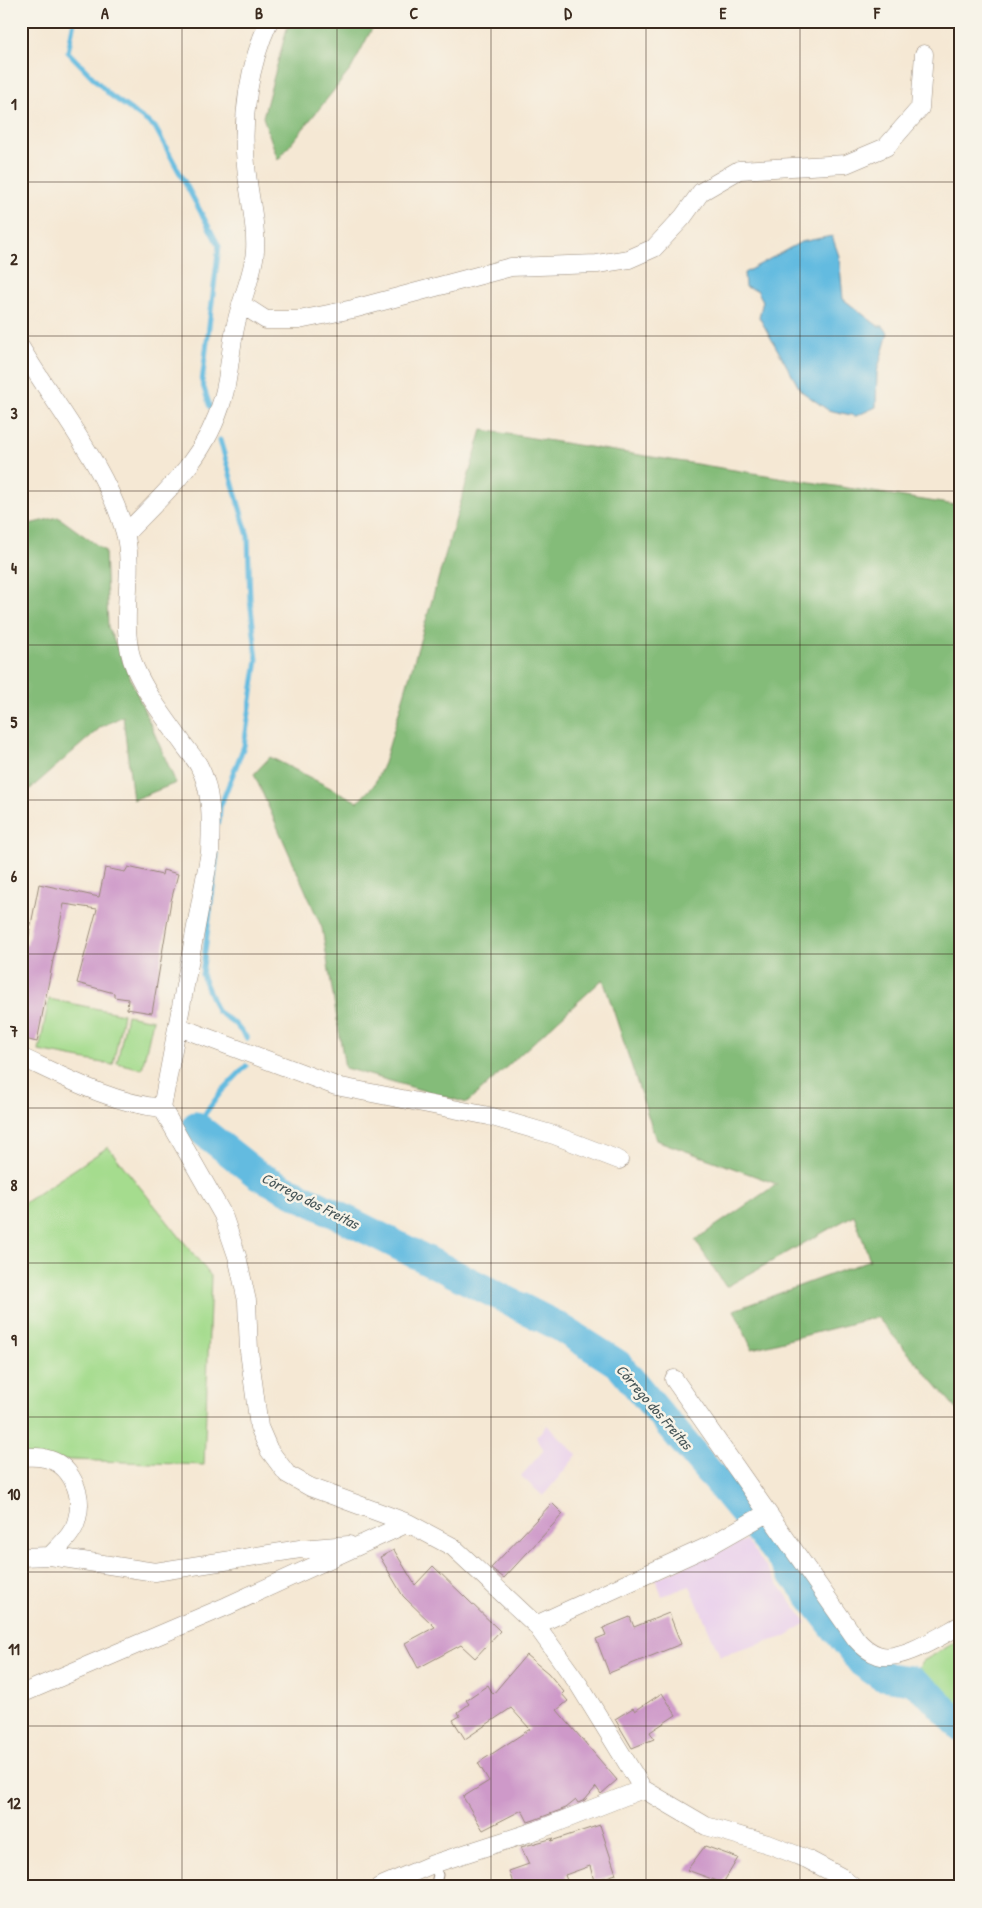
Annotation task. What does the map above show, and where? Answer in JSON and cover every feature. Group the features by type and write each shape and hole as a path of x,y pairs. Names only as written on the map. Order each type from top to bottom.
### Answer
{"street":[{"path":"125,534 186,472 215,422 223,397 240,304 251,275 256,250 246,164 245,132 251,68 269,21"},
{"path":"240,304 266,320 299,320 363,306 511,267 597,264 629,259 654,248 683,217 701,192 739,170 846,164 886,147 920,108 924,54"},
{"path":"21,348 109,490 125,534 128,563 128,638 134,666 146,691 199,766 208,789 211,820 210,852 179,1027 162,1108 223,1215 237,1256 247,1301 249,1351 258,1427 269,1450 287,1474 310,1487 408,1523 453,1547 536,1625 579,1685 644,1789 706,1826 770,1845 807,1859 841,1876 853,1887"},
{"path":"179,1027 336,1086 489,1116 554,1135 619,1160"},
{"path":"21,1057 86,1088 143,1107 162,1108"},
{"path":"674,1379 764,1515 856,1639 867,1650 879,1656 902,1654 961,1625"},
{"path":"21,1457 45,1458 62,1466 74,1478 78,1500 77,1519 68,1538 50,1556"},
{"path":"536,1625 711,1545 764,1515"},
{"path":"21,1694 227,1606 408,1523"},
{"path":"21,1557 50,1556 155,1572 300,1549 362,1544"},
{"path":"379,1887 433,1864 538,1830 644,1789"}],"lane":[{"path":"433,1864 438,1875 435,1887"}],"shaded area":[{"path":"547,1425 577,1455 543,1496 521,1476 544,1450 536,1437"},
{"path":"746,1540 807,1623 784,1637 720,1656 690,1586 662,1596 656,1579"}],"green space":[{"path":"289,21 376,21 351,69 278,160 263,117"},
{"path":"482,430 961,506 961,1414 877,1317 752,1349 734,1310 870,1260 854,1215 726,1287 695,1240 777,1184 656,1140 603,979 467,1103 345,1068 322,928 254,774 270,757 358,802 374,785 384,763"},
{"path":"58,517 105,551 108,627 176,783 133,800 123,716 101,727 21,797 21,526"},
{"path":"49,999 123,1014 113,1065 39,1051"},
{"path":"127,1015 153,1020 142,1069 117,1063"},
{"path":"108,1147 211,1276 204,1465 21,1458 21,1205"},
{"path":"961,1639 961,1727 929,1693 911,1680 923,1661"}],"water":[{"path":"832,236 839,256 843,299 878,326 883,326 888,333 877,372 876,407 856,416 828,410 801,391 759,317 763,301 757,290 745,287 744,273 801,242"}],"building":[{"path":"128,867 162,875 163,870 178,874 171,901 152,1013 127,1009 128,999 114,997 114,993 77,983 97,909 64,904 37,1042 21,1038 21,975 24,959 21,958 21,944 27,945 39,884 99,897 105,868 125,872"},
{"path":"552,1503 563,1514 504,1578 491,1568"},
{"path":"394,1550 415,1585 433,1566 500,1631 475,1658 461,1645 418,1668 405,1643 435,1627 403,1596 380,1557"},
{"path":"669,1613 681,1644 609,1673 596,1639 606,1635 603,1628 630,1617 634,1627"},
{"path":"526,1655 548,1673 564,1692 562,1694 568,1701 557,1710 617,1780 601,1794 596,1787 585,1800 578,1803 576,1800 566,1808 534,1820 528,1822 522,1810 483,1830 463,1797 489,1781 478,1763 530,1729 511,1708 465,1739 453,1720 460,1716 458,1712 469,1704 466,1700 488,1685 493,1694"},
{"path":"662,1693 676,1715 650,1732 654,1739 632,1748 615,1719 633,1708 635,1711"},
{"path":"600,1825 616,1874 594,1881 590,1866 565,1875 568,1883 557,1887 514,1887 509,1871 529,1864 521,1847 554,1838 551,1841"},
{"path":"705,1846 738,1858 723,1883 687,1870"}],"waterway":[{"path":"74,21 68,52 110,95 155,127 219,246 202,382 210,407"},
{"path":"219,822 220,807 244,746 257,660 250,599 248,536 220,440"},
{"path":"217,855 202,975 217,1011 234,1023 247,1038"},
{"path":"196,1126 221,1092 246,1066"},
{"name":"Córrego dos Freitas","path":"196,1126 258,1175 558,1326 618,1364 772,1547 862,1663 881,1676 911,1680 929,1693 961,1727"}]}
